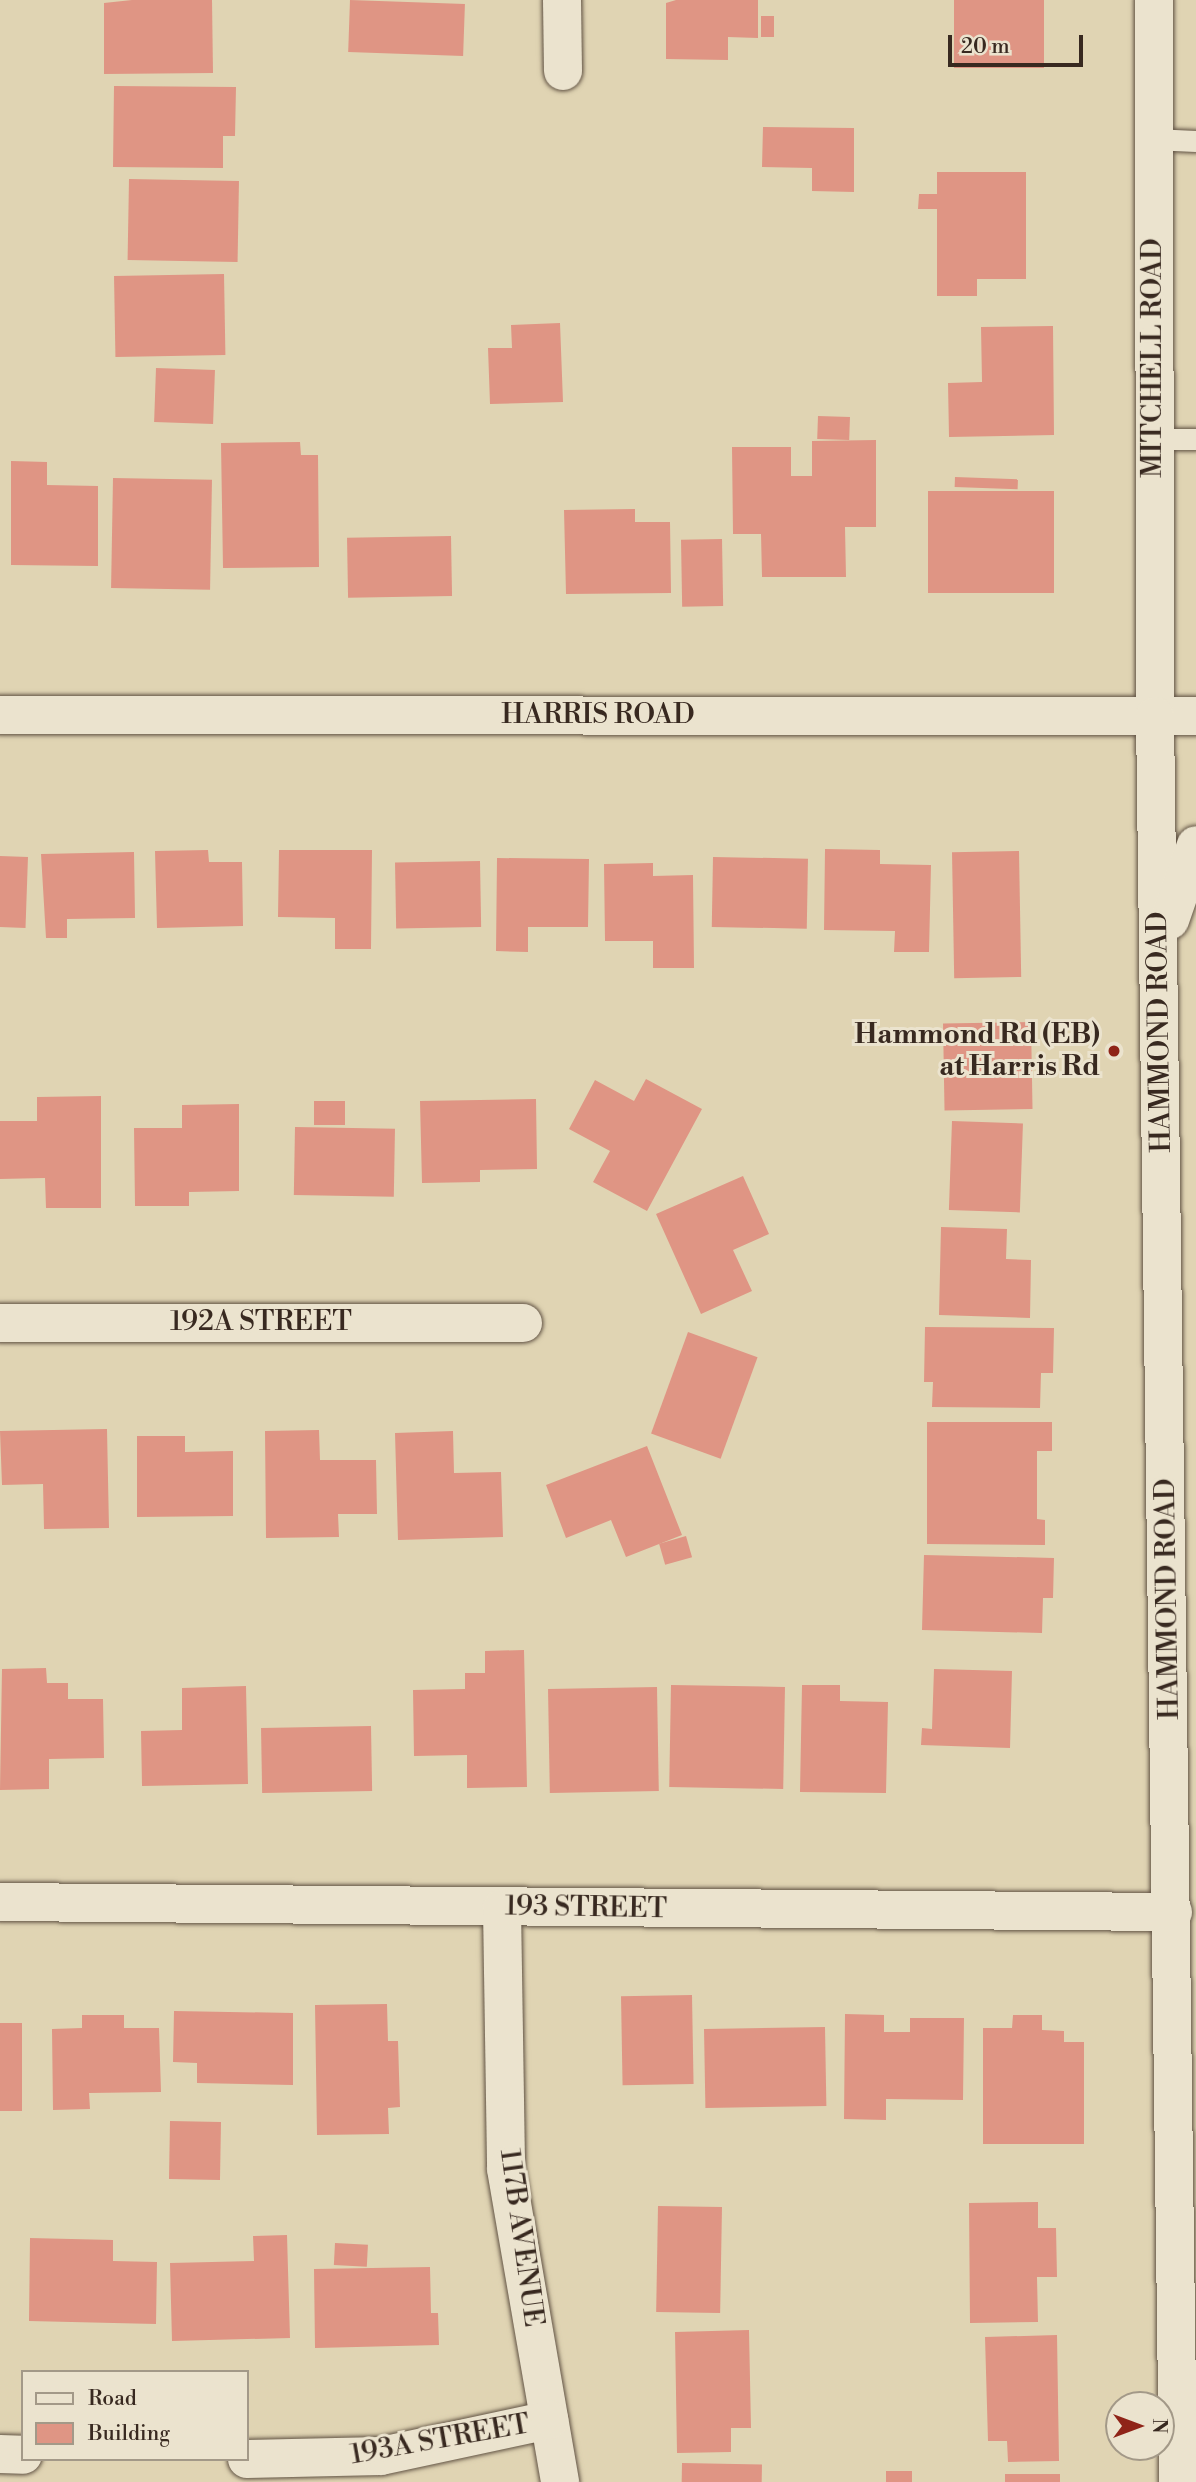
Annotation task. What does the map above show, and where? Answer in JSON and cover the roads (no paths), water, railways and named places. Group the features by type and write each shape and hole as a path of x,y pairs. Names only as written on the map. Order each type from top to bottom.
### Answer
{"street":[{"path":"562,0 563,71"},
{"name":"MITCHELL ROAD","path":"1154,0 1152,139 1155,716"},
{"name":"HARRIS ROAD","path":"0,715 1196,716"},
{"name":"HAMMOND ROAD","path":"1155,716 1173,1912 1178,2482"},
{"path":"1159,959 1196,845"},
{"name":"192A STREET","path":"0,1323 523,1323"},
{"name":"193 STREET","path":"0,1902 1173,1912"},
{"name":"117B AVENUE","path":"502,1908 506,2169 560,2482"},
{"name":"193A STREET","path":"248,2459 381,2456 549,2420"},
{"path":"0,2454 21,2455"}],"lane":[{"path":"1152,139 1196,141"},
{"path":"1153,439 1196,439"}],"place":[{"name":"Hammond Rd (EB) at Harris Rd","path":"1114,1051"}]}
